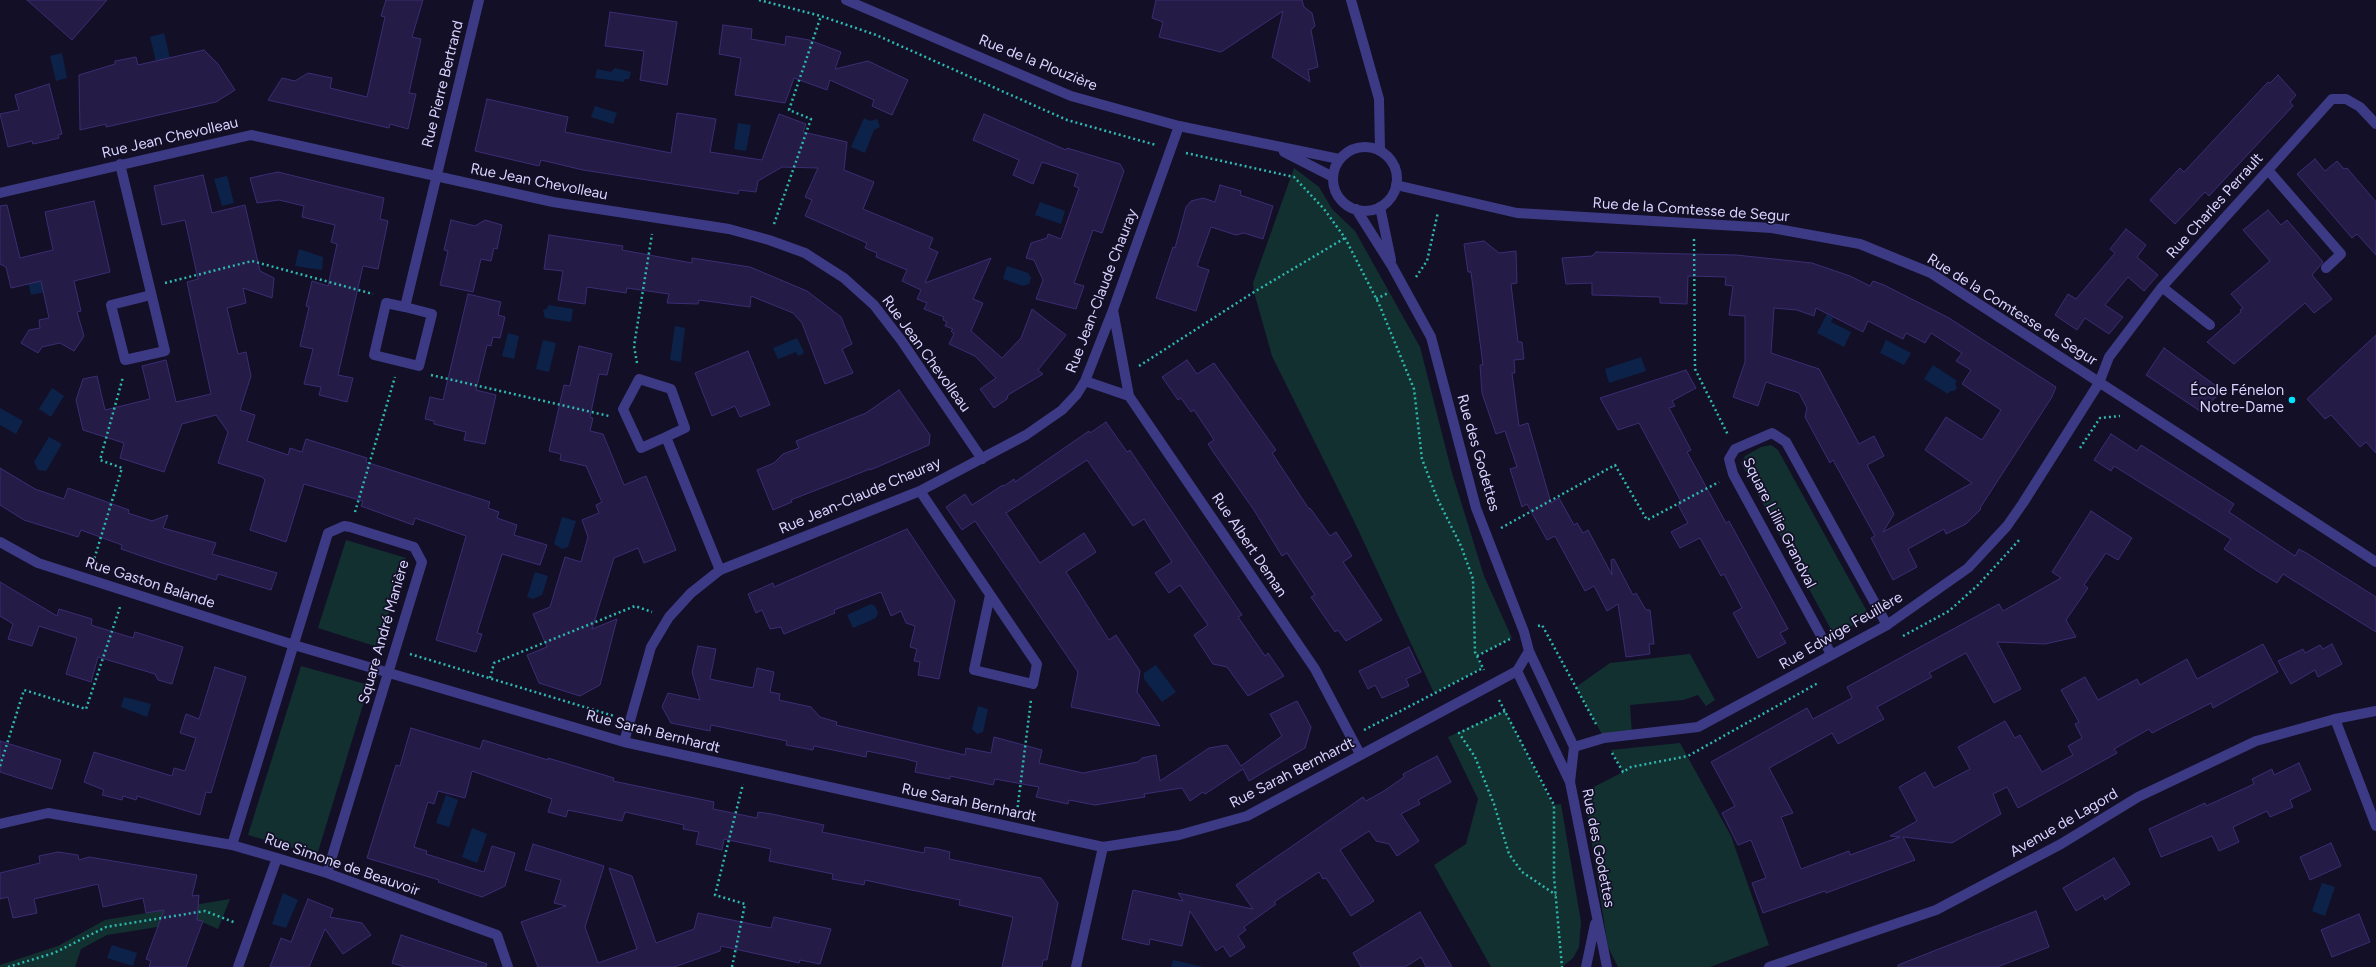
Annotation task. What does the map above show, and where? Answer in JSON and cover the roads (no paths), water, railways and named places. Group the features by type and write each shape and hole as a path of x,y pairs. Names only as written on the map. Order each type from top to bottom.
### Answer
{"street":[{"name":"Rue Pierre Bertrand","path":"405,307 479,0"},
{"name":"Rue de la Plouzière","path":"846,0 1071,96 1179,126 1339,159"},
{"path":"1351,0 1379,99 1380,151"},
{"name":"Rue Charles Perrault","path":"2099,383 2109,357 2162,287 2332,99 2346,99 2360,107 2376,124"},
{"name":"Rue Jean-Claude Chauray","path":"624,742 651,647 669,617 691,593 720,570 920,491 1026,435 1062,410 1077,394 1085,381 1113,310 1179,126"},
{"name":"Rue Jean Chevolleau","path":"0,193 120,164 251,135 553,202 729,229 769,240 805,253 844,278 874,305 901,340 982,459"},
{"name":"Rue de la Plouzière","path":"1271,146 1333,177"},
{"path":"1362,147 1380,151 1388,157 1393,165 1396,185 1392,194 1380,207 1368,210 1356,209 1339,197 1334,187 1333,177 1339,159 1346,153 1362,147"},
{"path":"120,164 165,351 125,360 111,305 150,291"},
{"path":"2268,170 2341,254 2326,268"},
{"name":"Rue de la Comtesse de Segur","path":"1396,185 1517,213 1772,228 1860,244 1931,273 2376,562"},
{"name":"Rue des Godettes","path":"1380,207 1392,266"},
{"name":"Rue des Godettes","path":"1356,209 1392,266 1431,337 1476,508 1524,632 1529,651 1574,747"},
{"path":"2162,287 2210,325"},
{"path":"386,303 405,307 432,314 419,366 374,354 386,303"},
{"path":"1085,381 1129,396 1113,310"},
{"path":"639,379 671,389 685,428 666,437 641,448 623,409 639,379"},
{"name":"Rue Edwige Feuillère","path":"1574,747 1604,738 1698,727 1887,625 1968,568 2007,526 2099,383"},
{"name":"Rue Albert Deman","path":"1129,396 1315,669 1360,754"},
{"name":"Square Lillie Grandval","path":"1831,654 1733,474 1729,459 1735,449 1772,433 1786,442 1887,625"},
{"path":"666,437 720,570"},
{"path":"920,491 1037,664 1033,684 974,670 990,595"},
{"name":"Square André Manière","path":"294,645 328,534 344,526 414,547 422,562 389,675 327,873"},
{"name":"Rue Gaston Balande","path":"0,542 38,563 389,675"},
{"path":"232,845 294,645"},
{"path":"1529,651 1517,671 1570,782"},
{"name":"Rue Sarah Bernhardt","path":"389,675 624,742 1103,847 1179,835 1247,816 1517,671"},
{"name":"Avenue de Lagord","path":"1769,967 1936,910 2061,844 2138,797 2256,741 2335,720 2376,711"},
{"path":"2335,720 2376,826"},
{"path":"1570,782 1574,747"},
{"name":"Rue des Godettes","path":"1570,782 1596,920 1607,967"},
{"name":"Rue Simone de Beauvoir","path":"0,824 48,813 232,845 327,873 497,935 508,967"},
{"path":"1076,967 1103,847"},
{"path":"238,967 277,858"},
{"name":"Rue des Godettes","path":"1586,967 1596,920"}],"water":[{"path":"164,33 171,63 157,66 150,37"},
{"path":"62,53 67,78 56,81 50,56"},
{"path":"615,68 631,72 629,79 625,79 624,82 595,78 597,69 611,72"},
{"path":"595,106 617,113 613,124 591,117"},
{"path":"864,118 870,121 877,119 880,127 874,130 865,153 851,147"},
{"path":"738,123 751,125 746,151 734,149"},
{"path":"227,176 234,203 222,206 214,179"},
{"path":"1040,202 1065,211 1061,224 1035,215"},
{"path":"299,249 323,257 322,270 295,266"},
{"path":"38,262 45,292 31,295 25,269"},
{"path":"1007,266 1028,273 1031,278 1029,284 1023,286 1003,279"},
{"path":"548,305 573,309 571,322 545,318 543,310 547,309"},
{"path":"1827,314 1833,318 1831,322 1851,332 1844,347 1817,333"},
{"path":"675,326 685,328 681,362 670,360"},
{"path":"508,333 519,336 514,359 502,356"},
{"path":"797,338 804,352 803,354 798,356 796,352 778,359 773,348"},
{"path":"543,340 556,343 549,372 536,369"},
{"path":"1886,340 1911,353 1904,365 1880,353"},
{"path":"1641,357 1646,371 1609,383 1605,369"},
{"path":"1933,365 1957,381 1955,384 1957,388 1954,391 1950,391 1948,394 1924,379"},
{"path":"52,388 64,396 51,417 39,409"},
{"path":"0,408 23,421 16,434 0,425"},
{"path":"49,437 62,444 46,471 38,470 34,462"},
{"path":"562,517 576,521 568,547 562,549 554,544"},
{"path":"535,572 548,576 542,595 533,599 527,597"},
{"path":"871,604 875,606 878,613 876,618 853,628 847,615"},
{"path":"1156,665 1176,692 1162,702 1144,679 1144,673"},
{"path":"124,697 151,704 147,717 121,707"},
{"path":"978,706 988,709 983,732 977,734 972,729"},
{"path":"446,795 458,800 449,827 436,823"},
{"path":"472,828 487,834 477,863 462,857"},
{"path":"2322,883 2335,887 2325,916 2312,911"},
{"path":"283,893 298,900 286,928 272,924"},
{"path":"112,945 137,953 133,966 107,958"},
{"path":"1173,960 1204,967 1171,967"}],"place":[{"name":"École Fénelon Notre-Dame","path":"2292,400"}]}
